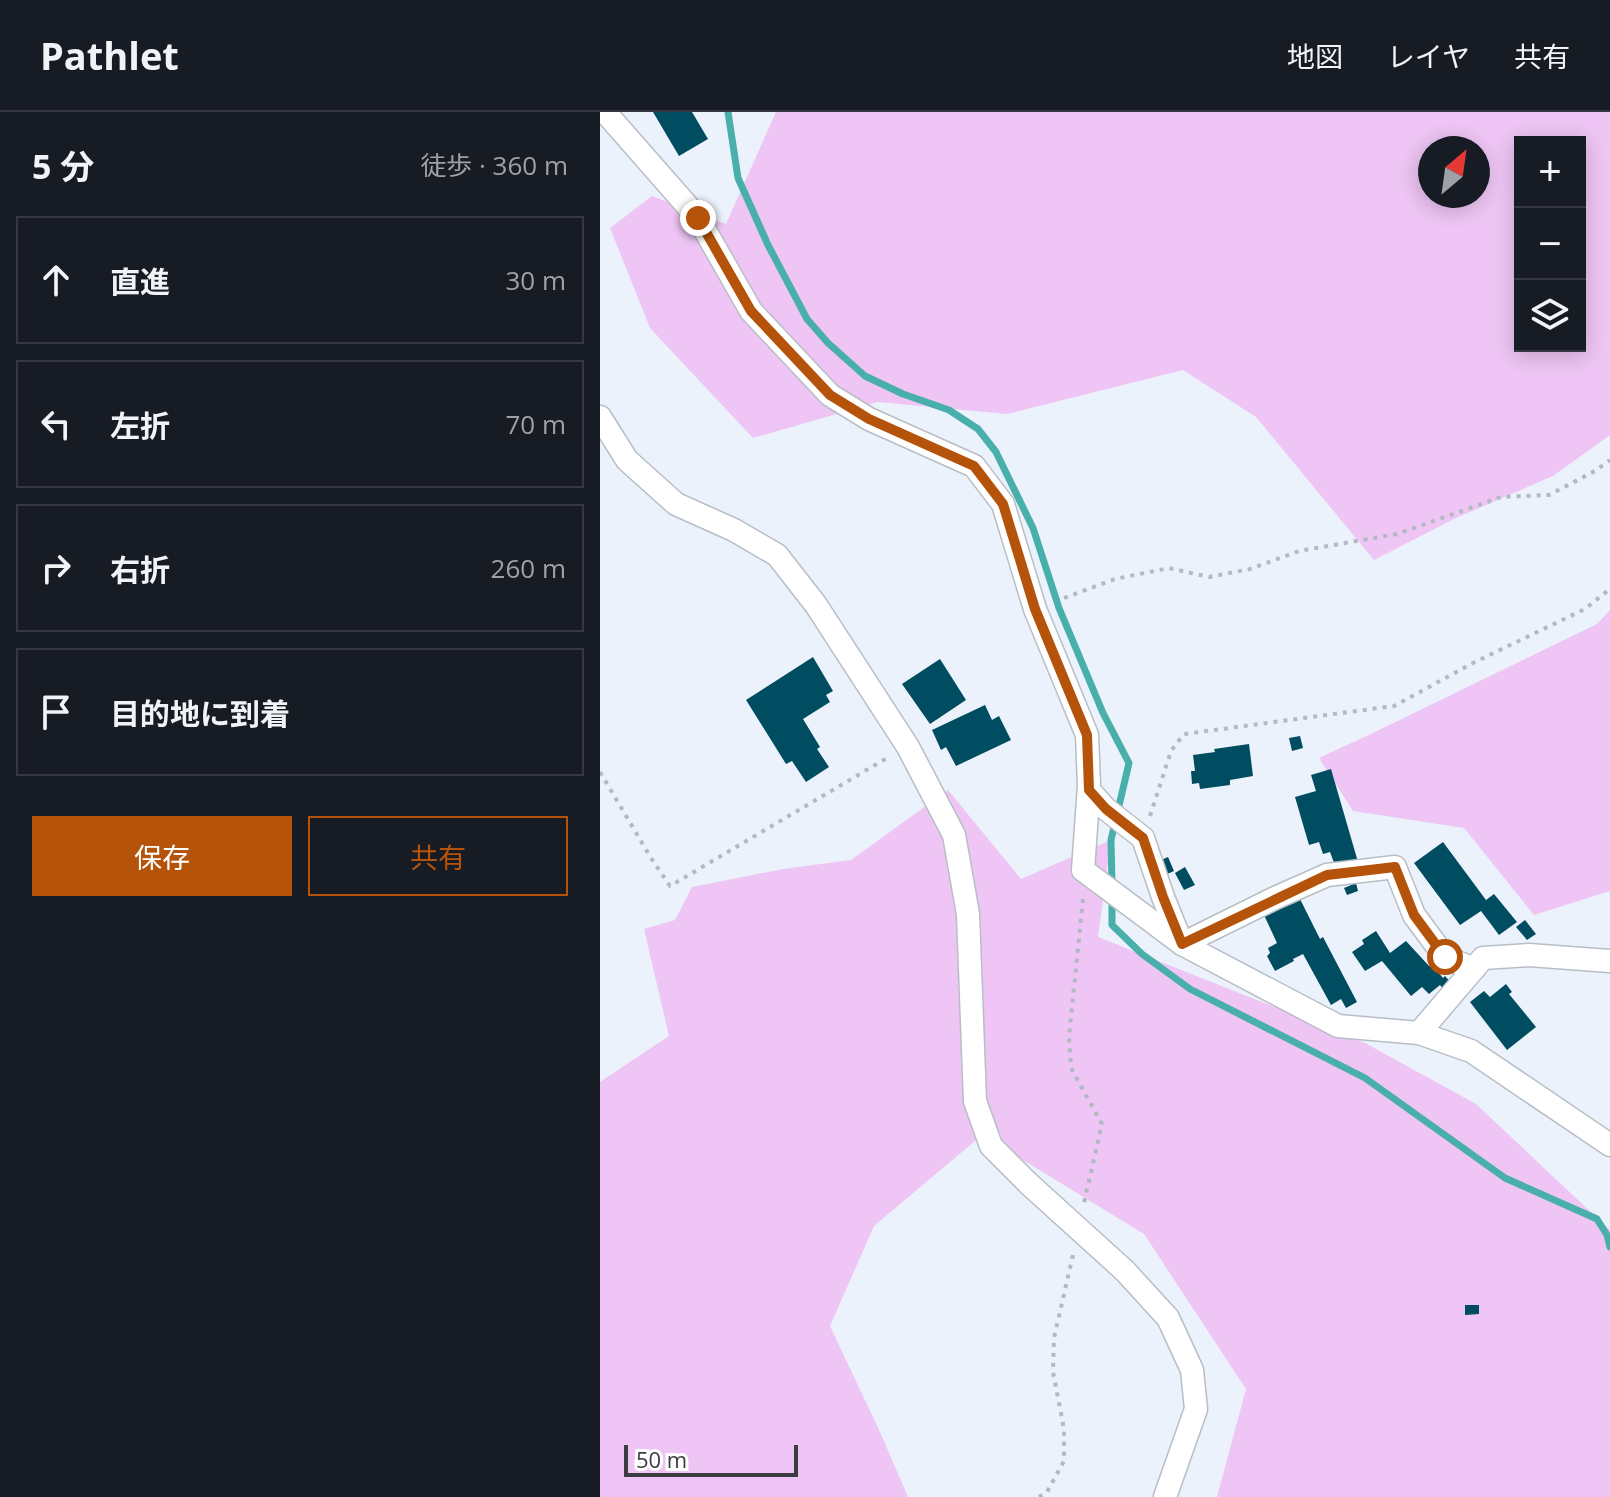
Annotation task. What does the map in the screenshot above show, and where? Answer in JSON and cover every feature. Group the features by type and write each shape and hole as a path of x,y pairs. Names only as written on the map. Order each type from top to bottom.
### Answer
{"street":[{"path":"605,112 698,218 751,311 830,395 869,419 974,466 1003,504 1035,609 1087,735 1088,873 1182,944 1338,1026 1419,1033 1471,1051 1610,1145"},
{"path":"600,417 627,460 676,504 734,530 777,555 816,605 908,747 954,835 968,914 975,1101 991,1146 1125,1271 1168,1318 1192,1370 1196,1409 1165,1497"},
{"path":"1089,790 1106,809 1138,833 1182,944"},
{"path":"1182,944 1327,875 1395,867 1414,915 1445,957 1474,969"},
{"path":"1419,1033 1483,958 1529,955 1610,961"}],"path":[{"path":"1064,598 1115,579 1169,568 1209,577 1250,569 1299,551 1397,534 1501,497 1549,495 1610,460"},
{"path":"1138,833 1171,751 1184,734 1394,706 1473,663 1585,609 1610,589"},
{"path":"600,772 670,886 908,747"},
{"path":"1082,1216 1102,1124 1071,1068 1069,1037 1088,873"},
{"path":"1039,1497 1047,1492 1064,1461 1064,1429 1053,1372 1054,1338 1075,1247"}],"shaded area":[{"path":"776,112 1610,112 1610,435 1553,476 1456,518 1374,560 1256,417 1183,370 1007,414 878,402 753,438 650,328 610,228 652,196 726,224"},
{"path":"1610,610 1610,891 1534,915 1464,828 1353,811 1319,758 1597,624"},
{"path":"948,790 1021,879 1111,840 1098,937 1365,1043 1476,1104 1610,1230 1610,1497 1217,1497 1246,1389 1144,1234 982,1135 874,1226 830,1326 908,1497 600,1497 600,1082 669,1036 644,929 675,920 692,887 783,869 851,860"}],"building":[{"path":"653,112 692,112 708,139 679,156"},
{"path":"813,657 833,691 826,695 830,702 803,719 829,767 806,782 792,761 786,764 746,700"},
{"path":"940,659 966,700 930,724 902,684"},
{"path":"985,705 992,720 999,716 1011,740 956,766 946,747 941,750 932,730"},
{"path":"1300,736 1303,748 1292,751 1289,738"},
{"path":"1249,744 1253,776 1230,780 1230,785 1200,789 1199,783 1192,784 1191,771 1195,771 1193,755"},
{"path":"1331,769 1358,862 1336,868 1330,852 1323,854 1319,842 1309,845 1295,797 1316,791 1311,775"},
{"path":"1443,842 1486,900 1494,894 1517,922 1499,935 1481,911 1460,925 1414,863"},
{"path":"1168,857 1174,871 1165,875 1159,861"},
{"path":"1185,867 1195,885 1184,890 1175,873"},
{"path":"1356,883 1358,891 1347,895 1344,888"},
{"path":"1298,895 1357,1002 1346,1008 1341,999 1331,1005 1303,954 1275,971 1267,956 1270,953 1268,948 1277,943 1263,913"},
{"path":"1525,920 1536,934 1527,940 1516,927"},
{"path":"1376,931 1390,953 1406,941 1429,966 1432,965 1452,984 1444,990 1440,985 1429,994 1422,987 1411,996 1382,961 1365,971 1352,952 1364,944 1362,940"},
{"path":"1506,984 1512,992 1509,994 1536,1027 1507,1050 1470,1002 1484,991 1490,997"},
{"path":"1465,1305 1479,1305 1479,1314 1465,1315"}],"waterway":[{"path":"728,112 738,178 768,245 807,319 865,376 903,394 949,410 978,429 996,452 1033,528 1059,608 1103,713 1129,763 1111,840 1112,884"},
{"path":"1112,896 1112,925 1142,954 1190,989 1365,1078 1505,1178 1597,1219 1610,1247"}],"route":[{"path":"698,218 751,311 830,395 869,419 974,466 1003,504 1035,609 1087,735 1089,790 1106,809 1143,838 1182,944 1327,875 1395,867 1414,915 1445,957"}]}
